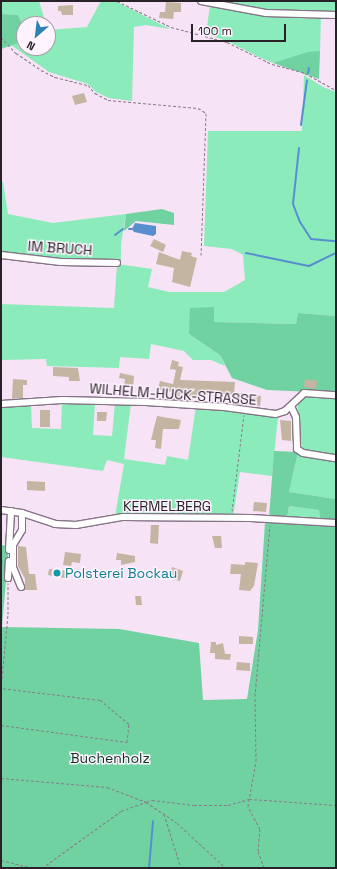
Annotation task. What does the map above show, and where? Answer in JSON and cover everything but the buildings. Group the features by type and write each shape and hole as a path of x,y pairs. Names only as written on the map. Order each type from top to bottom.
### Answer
{"street":[{"path":"200,1 266,13 336,15"},
{"name":"IM BRUCH","path":"1,255 61,262 117,263"},
{"name":"WILHELM-HUCK-STRASSE","path":"1,404 78,400 146,402 276,414 285,411 304,393 336,395"},
{"path":"291,406 296,417 297,449 303,453 336,458"},
{"name":"KERMELBERG","path":"1,510 22,513 55,524 76,525 123,516 231,518 336,523"},
{"path":"8,578 11,511"},
{"path":"21,587 13,567 13,544 22,530 22,513"}],"path":[{"path":"117,1 165,25 227,42 272,64 305,73 336,90"},
{"path":"1,37 16,53 41,70 55,77 88,85 95,94 108,100 198,108 204,111 207,121 201,255"},
{"path":"231,518 245,410"},
{"path":"264,868 258,851 260,829 251,814 249,798 256,761 255,696 270,520"},
{"path":"1,725 128,742 129,724 100,700 1,688 8,614 8,578"},
{"path":"1,778 107,787 146,802 164,813 226,868"},
{"path":"42,868 121,811 152,800 194,805 228,805 249,798 336,805"},
{"path":"164,813 181,868"},
{"path":"1,860 34,868"}],"green space":[{"path":"1,1 39,1 44,16 18,16 1,14"},
{"path":"101,1 115,1 170,29 146,25 134,27 132,101 109,98 96,92 88,84 49,72 26,56 56,56 56,29 87,27"},
{"path":"219,1 336,1 336,13 266,11"},
{"path":"210,5 265,15 313,19 321,16 320,51 273,63 261,58 227,41 206,34"},
{"path":"1,14 18,15 16,16 16,44 1,49"},
{"path":"16,43 16,49 11,45"},
{"path":"320,51 319,79 273,63 308,52"},
{"path":"304,75 323,87 336,92 336,316 298,313 296,324 214,322 214,307 189,334 220,355 225,366 211,360 193,360 184,351 151,344 149,359 120,357 119,368 47,366 46,359 1,360 1,304 114,308 117,264 152,269 148,287 169,292 224,292 245,280 243,255 232,249 204,246 208,131 302,131"},
{"path":"1,182 3,182 8,214 53,223 126,214 121,244 121,261 62,260 1,254"},
{"path":"162,209 174,213 174,225 136,221 124,231 126,214"},
{"path":"214,307 214,322 296,324 298,313 336,316 336,393 267,390 232,378 220,355 189,334 190,308"},
{"path":"306,396 336,397 336,457 304,452 297,444 298,404"},
{"path":"62,402 95,402 93,435 112,436 115,403 131,403 124,459 165,465 167,456 188,460 196,406 278,417 272,476 240,472 233,517 123,514 115,516 124,464 107,460 103,471 1,457 1,406 31,405 32,428 61,429"},
{"path":"274,451 298,452 289,492 336,499 336,520 320,520 319,510 289,506 287,519 269,518"},
{"path":"298,452 336,460 336,499 289,492"},
{"path":"289,506 319,510 320,520 287,519"},
{"name":"Buchenholz","path":"265,522 336,525 336,868 1,868 1,545 9,546 2,627 119,629 199,643 203,700 247,699 258,630"}],"water":[{"path":"135,223 156,226 156,234 153,236 134,232 132,229"}],"waterway":[{"path":"308,73 309,68"},
{"path":"301,125 307,80"},
{"path":"299,148 293,204 300,222 311,239 336,241"},
{"path":"115,235 123,229"},
{"path":"246,253 309,266 336,253"},
{"path":"149,868 153,821"}],"place":[{"name":"Polsterei Bockau","path":"57,573"}]}
